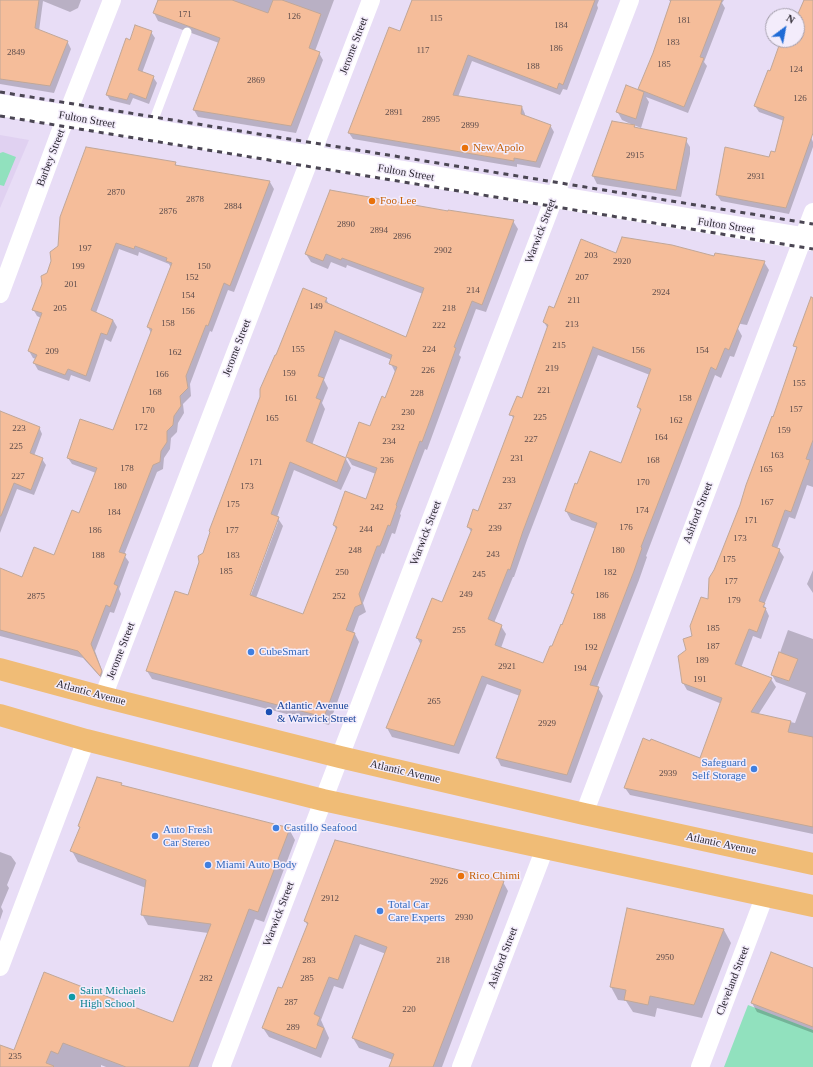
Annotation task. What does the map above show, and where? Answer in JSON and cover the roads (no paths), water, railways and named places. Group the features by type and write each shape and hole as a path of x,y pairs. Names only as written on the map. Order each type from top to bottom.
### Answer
{"main road":[{"name":"Atlantic Avenue","path":"0,669 103,697 340,757 584,814 813,864"},
{"path":"0,715 86,740 323,800 813,906"}],"street":[{"name":"Barbey Street","path":"0,294 112,0"},
{"name":"Jerome Street","path":"103,697 371,0"},
{"name":"Warwick Street","path":"221,1067 630,0"},
{"name":"Fulton Street","path":"0,106 808,239"},
{"name":"Ashford Street","path":"584,814 808,239 813,212"},
{"path":"0,968 86,740"},
{"name":"Ashford Street","path":"461,1067 545,848"},
{"name":"Cleveland Street","path":"700,1067 765,895"}],"lane":[{"path":"150,131 187,32"}],"railway":[{"path":"0,92 813,224"},
{"path":"0,116 813,249"}],"place":[{"name":"New Apolo","path":"465,148"},
{"name":"Foo Lee","path":"372,201"},
{"name":"CubeSmart","path":"251,652"},
{"name":"Atlantic Avenue & Warwick Street","path":"269,712"},
{"name":"Safeguard Self Storage","path":"754,769"},
{"name":"Castillo Seafood","path":"276,828"},
{"name":"Auto Fresh Car Stereo","path":"155,836"},
{"name":"Miami Auto Body","path":"208,865"},
{"name":"Rico Chimi","path":"461,876"},
{"name":"Total Car Care Experts","path":"380,911"},
{"name":"Saint Michaels High School","path":"72,997"}]}
